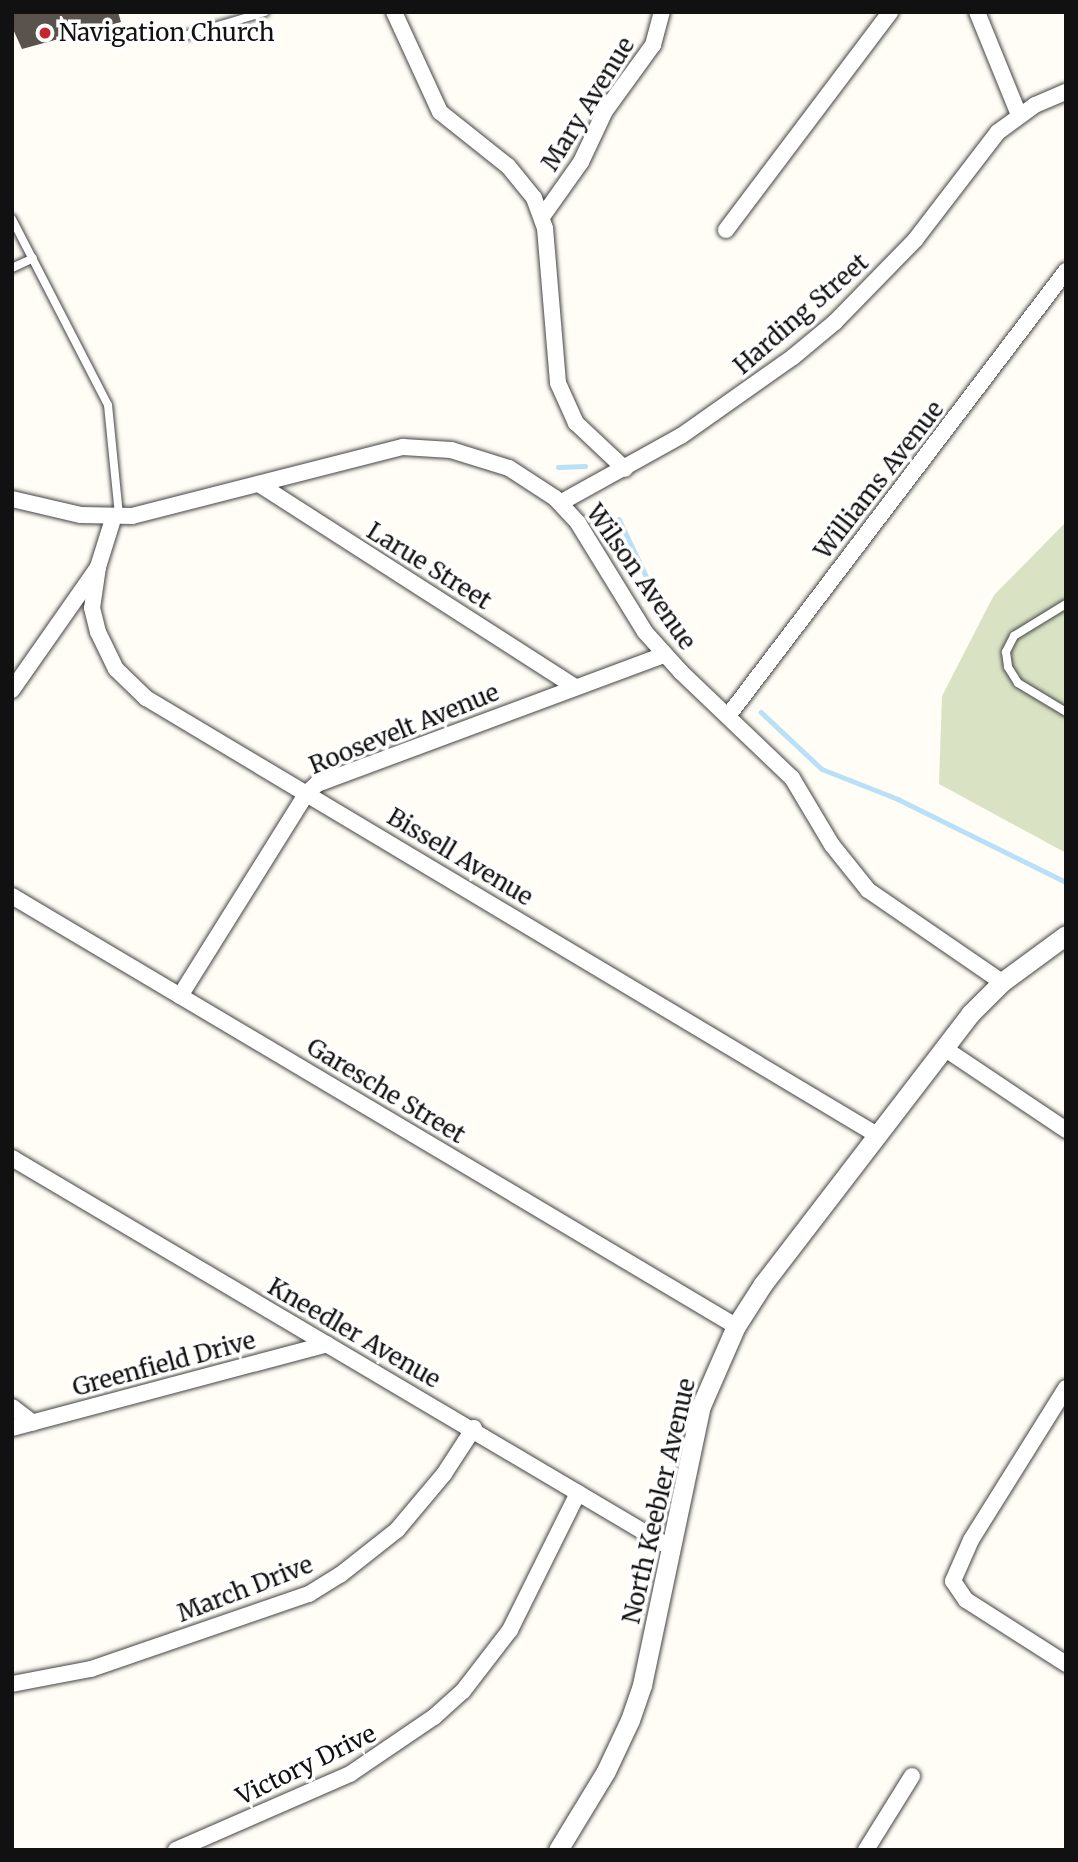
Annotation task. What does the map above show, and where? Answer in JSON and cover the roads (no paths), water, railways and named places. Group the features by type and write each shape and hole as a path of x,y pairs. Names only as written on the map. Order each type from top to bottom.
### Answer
{"street":[{"path":"394,12 440,112 508,166 528,190 542,217 558,383 590,441 625,469"},
{"name":"Mary Avenue","path":"542,217 581,162 605,111 653,46 662,12"},
{"path":"726,230 890,12"},
{"path":"976,12 1019,115"},
{"name":"Harding Street","path":"560,503 625,469 738,398 832,324 915,240 982,151 1019,115 1066,92"},
{"name":"Williams Avenue","path":"728,716 1066,271"},
{"name":"Wilson Avenue","path":"12,499 52,510 116,516 160,512 385,449 427,447 481,457 509,468 560,503 598,550 635,617 664,655 792,778 832,845 868,890 1002,982"},
{"name":"Larue Street","path":"259,484 575,687"},
{"path":"12,690 97,567 116,516"},
{"name":"Bissell Avenue","path":"97,567 92,608 98,632 130,684 877,1135"},
{"name":"Roosevelt Avenue","path":"180,996 307,793 329,779 664,655"},
{"name":"Garesche Street","path":"12,896 736,1325"},
{"name":"North Keebler Avenue","path":"558,1850 606,1771 630,1720 701,1406 736,1325 763,1284 944,1048 1002,982 1066,935"},
{"path":"944,1048 1066,1130"},
{"name":"Kneedler Avenue","path":"12,1158 474,1428 671,1548"},
{"name":"Greenfield Drive","path":"12,1428 327,1344"},
{"path":"1066,1388 971,1540 953,1581 966,1601 1066,1664"},
{"path":"12,1407 33,1423"},
{"name":"March Drive","path":"12,1684 91,1669 309,1594 340,1576 397,1530 444,1474 474,1428"},
{"name":"Victory Drive","path":"176,1850 361,1768 435,1717 479,1671 510,1630 578,1493"},
{"path":"866,1850 912,1776"}],"lane":[{"path":"184,36 265,12"},
{"path":"12,219 108,405 116,516"},
{"path":"12,268 33,258"},
{"path":"1066,604 1014,636 1006,652 1008,667 1018,683 1066,712"}],"waterway":[{"path":"558,467 585,466"},
{"path":"619,519 661,607"},
{"path":"761,712 822,769 898,799 1066,882"}],"place":[{"name":"Navigation Church","path":"45,33"}]}
